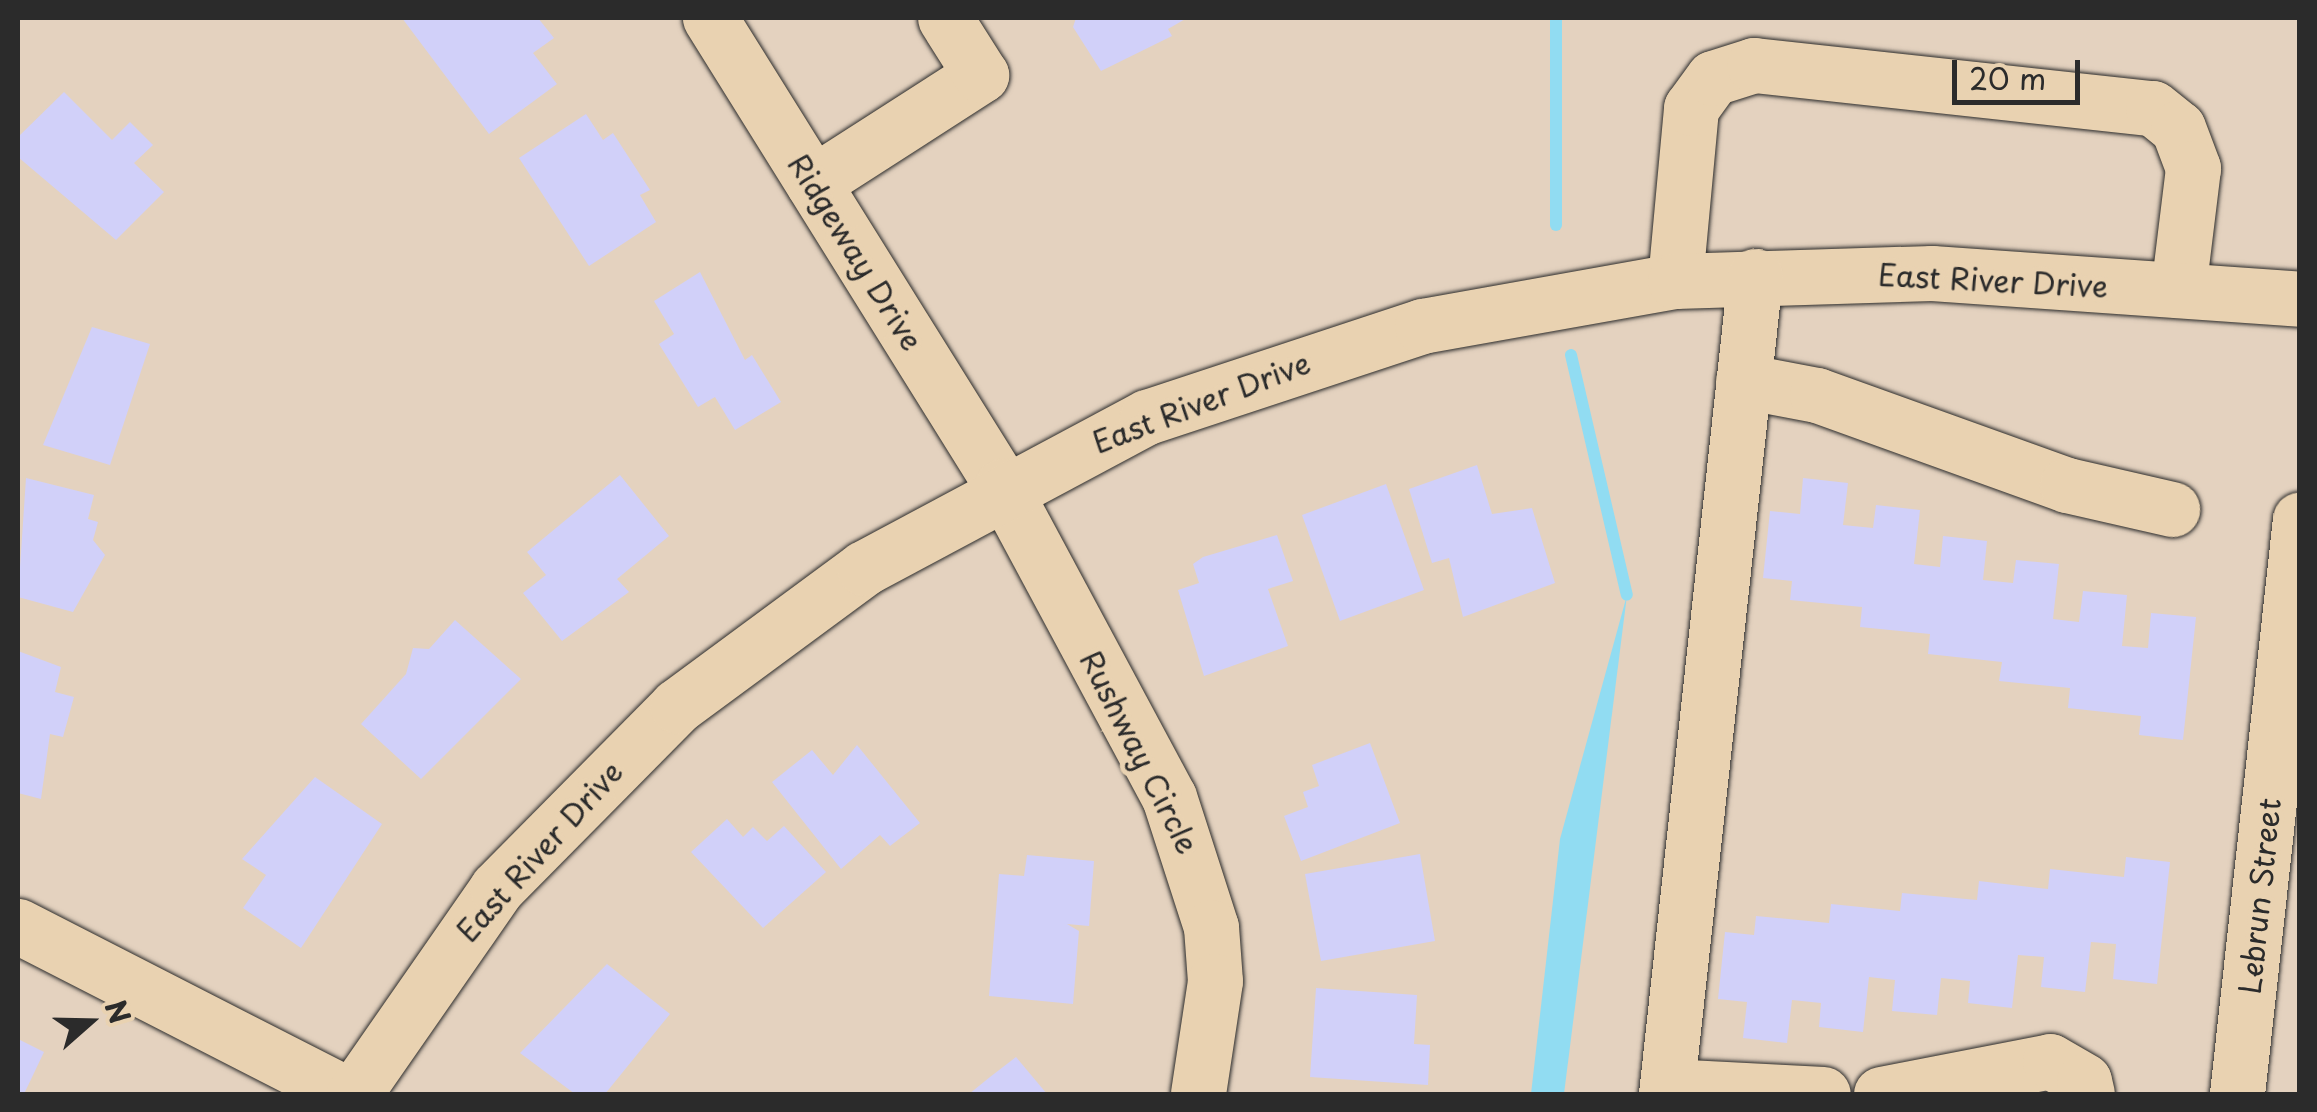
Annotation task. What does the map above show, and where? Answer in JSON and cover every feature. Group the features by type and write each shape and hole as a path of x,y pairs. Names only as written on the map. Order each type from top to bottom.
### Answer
{"street":[{"name":"Ridgeway Drive","path":"710,18 1002,486"},
{"path":"814,184 981,75 945,18"},
{"path":"1675,282 1692,108 1713,78 1754,64 2152,108 2178,128 2192,168 2178,290"},
{"name":"East River Drive","path":"351,1094 475,918 583,793 758,642 1002,486 1268,371 1422,326 1675,282 1755,276 1932,273 2300,299"},
{"path":"1755,276 1666,1090 1823,1094"},
{"path":"1743,381 1816,396 2068,485 2172,509"},
{"name":"Rushway Circle","path":"1002,486 1198,867 1215,981 1198,1094"},
{"name":"Lebrun Street","path":"2238,1094 2300,519"},
{"path":"18,926 351,1094"},
{"path":"1882,1094 2050,1061 2084,1081 2087,1094"}],"water":[{"path":"1627,595 1564,1094 1531,1094 1560,839"}],"building":[{"path":"402,18 538,18 554,38 533,53 557,84 489,134"},
{"path":"1076,18 1187,18 1168,29 1172,36 1101,71 1073,27"},
{"path":"64,92 112,140 130,122 153,145 134,163 164,192 116,240 18,157 18,137"},
{"path":"586,114 603,140 613,133 650,190 640,195 656,222 589,266 519,158"},
{"path":"700,272 745,360 752,355 781,402 735,430 715,397 698,407 659,344 674,334 654,301"},
{"path":"92,327 150,344 110,465 43,445"},
{"path":"1477,465 1492,514 1532,508 1555,583 1463,617 1449,558 1432,563 1409,489"},
{"path":"620,475 669,536 617,579 629,592 562,641 523,593 546,575 527,552"},
{"path":"26,478 94,495 88,519 98,522 93,540 105,555 73,612 18,597"},
{"path":"1803,478 1848,483 1843,525 1873,528 1876,505 1920,510 1914,564 1940,567 1943,536 1987,541 1983,580 2013,583 2016,560 2059,564 2053,619 2079,622 2083,591 2127,595 2122,646 2148,648 2151,613 2196,617 2183,740 2139,735 2141,716 2068,708 2070,688 1999,681 2002,662 1928,654 1930,634 1860,627 1862,607 1790,600 1792,581 1763,578 1770,511 1800,514"},
{"path":"1386,484 1424,590 1340,621 1302,515"},
{"path":"1277,535 1293,581 1268,589 1288,646 1204,676 1178,590 1199,583 1193,564 1203,557"},
{"path":"455,620 521,679 421,779 361,724 406,674 413,648 429,649"},
{"path":"18,651 61,667 55,692 74,697 63,737 50,734 41,799 18,793"},
{"path":"1370,743 1400,823 1301,861 1284,816 1308,807 1303,792 1319,786 1312,765"},
{"path":"857,745 920,823 890,846 880,835 841,869 772,782 812,750 833,775"},
{"path":"315,777 382,824 301,948 243,908 266,875 242,859"},
{"path":"727,819 743,837 753,827 767,841 784,826 826,872 763,928 691,852"},
{"path":"1420,854 1435,941 1321,961 1305,874"},
{"path":"1027,855 1094,861 1089,926 1067,924 1079,931 1073,1004 989,996 999,874 1024,876"},
{"path":"2126,857 2170,862 2157,984 2113,979 2116,944 2091,942 2085,992 2041,987 2044,957 2018,955 2012,1008 1968,1003 1970,981 1941,978 1937,1015 1892,1011 1895,980 1869,977 1863,1032 1819,1027 1821,1003 1792,1000 1787,1043 1743,1038 1747,1002 1718,999 1725,932 1754,935 1756,916 1829,923 1831,904 1900,911 1902,893 1977,900 1979,881 2048,889 2050,869 2124,877"},
{"path":"607,964 670,1014 605,1094 575,1094 520,1053"},
{"path":"1316,988 1417,995 1414,1044 1430,1045 1428,1085 1310,1077"},
{"path":"18,1039 44,1052 24,1094 18,1094"},
{"path":"1016,1057 1047,1094 969,1094 990,1077"}],"waterway":[{"path":"1556,18 1556,225"},
{"path":"1571,355 1627,595"}]}
